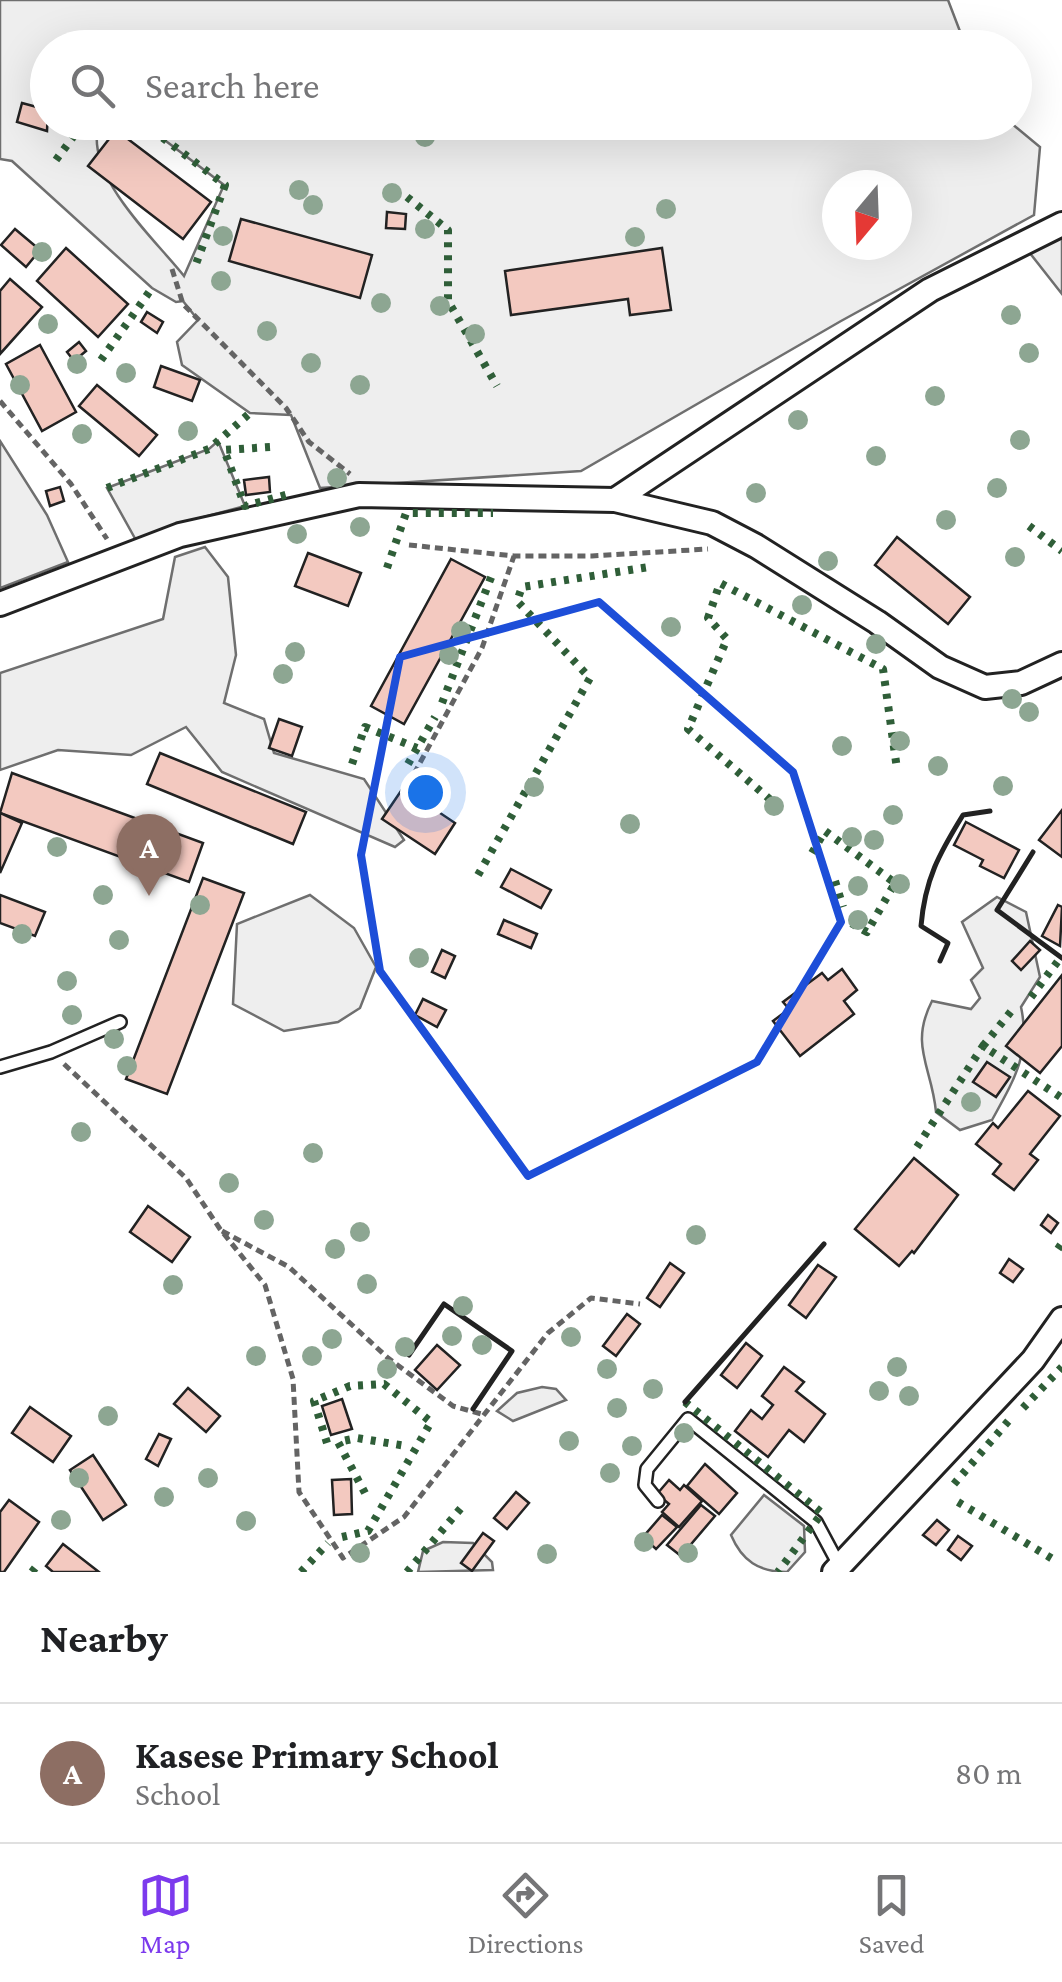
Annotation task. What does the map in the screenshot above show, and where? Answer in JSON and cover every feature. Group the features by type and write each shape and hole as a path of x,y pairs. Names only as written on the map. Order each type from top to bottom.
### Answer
{"street":[{"path":"616,500 930,290 1062,224"},
{"path":"0,604 180,535 359,495 616,500 712,522 877,622 940,666 985,687 1022,683 1062,664"},
{"path":"837,1569 1033,1360 1062,1318"}],"lane":[{"path":"0,1067 51,1052 120,1022"},
{"path":"658,1501 646,1485 647,1470 688,1419 816,1522 837,1569"}],"path":[{"path":"172,269 183,304 286,408 309,442 375,494"},
{"path":"0,402 72,484 120,558"},
{"path":"409,545 514,556 592,556 756,546"},
{"path":"414,774 482,648 514,556"},
{"path":"51,1052 186,1178 264,1285 293,1379 299,1492 343,1558 404,1517 548,1333 591,1298 640,1304"},
{"path":"220,1229 289,1267 388,1358 453,1406 486,1415"}],"highlighted area":[{"path":"599,602 793,772 841,922 757,1062 528,1176 380,971 361,855 400,657"}],"shaded area":[{"path":"0,0 948,0 959,30 30,30 30,140 97,140 101,164 124,205 184,276 224,185 164,140 1032,140 1040,147 1034,215 581,471 320,488 291,415 250,413 182,365 177,342 198,320 183,301 176,302 152,288 12,161 0,159"},
{"path":"1062,238 1062,294 1029,252"},
{"path":"0,441 47,515 68,562 0,588"},
{"path":"218,441 245,506 189,521 137,542 107,488 209,449"},
{"path":"205,547 228,577 236,655 224,703 264,719 274,753 364,779 404,840 395,847 222,772 186,727 131,755 58,750 0,770 0,673 163,619 175,557"},
{"path":"310,895 354,928 376,967 360,1008 338,1022 284,1031 233,1004 237,924"},
{"path":"997,897 1026,912 1040,977 1021,1007 1022,1052 1007,1092 992,1120 960,1130 936,1112 922,1031 932,1001 971,1009 980,998 971,980 983,968 962,922"},
{"path":"542,1387 556,1389 566,1400 513,1421 497,1411 517,1393"},
{"path":"764,1495 804,1526 805,1552 787,1572 753,1563 740,1552 731,1535"},
{"path":"443,1542 473,1543 492,1562 493,1570 418,1572 423,1551"}],"building":[{"path":"22,103 30,105 30,126 17,122"},
{"path":"108,140 129,140 211,202 183,239 88,166"},
{"path":"387,212 406,214 405,229 386,228"},
{"path":"241,219 372,255 360,298 229,261"},
{"path":"15,229 40,250 26,267 1,245"},
{"path":"66,248 128,304 98,337 37,281"},
{"path":"662,248 671,310 630,315 628,299 511,315 505,271"},
{"path":"10,279 42,307 0,354 0,291"},
{"path":"147,312 163,322 157,333 141,322"},
{"path":"79,342 86,351 74,361 67,352"},
{"path":"40,345 76,412 42,431 6,364"},
{"path":"161,366 200,380 192,401 154,387"},
{"path":"97,385 157,435 139,456 79,406"},
{"path":"269,477 270,492 246,495 244,480"},
{"path":"60,487 64,501 50,506 46,491"},
{"path":"897,537 970,597 948,624 875,565"},
{"path":"308,553 361,573 348,606 295,586"},
{"path":"451,559 485,577 404,724 371,706"},
{"path":"279,719 302,727 292,756 269,748"},
{"path":"160,753 306,812 293,844 147,784"},
{"path":"12,773 203,843 189,882 0,813"},
{"path":"403,788 455,823 435,854 382,819"},
{"path":"1062,810 1062,857 1039,840"},
{"path":"0,813 22,823 0,873"},
{"path":"966,822 1019,850 1004,878 980,866 983,860 954,845"},
{"path":"511,869 551,890 541,908 501,887"},
{"path":"203,878 244,893 167,1094 126,1079"},
{"path":"0,895 45,912 35,936 0,923"},
{"path":"1058,905 1062,907 1060,946 1042,936"},
{"path":"504,920 537,934 531,948 498,934"},
{"path":"1030,941 1040,950 1021,970 1012,961"},
{"path":"442,950 455,956 445,978 432,972"},
{"path":"842,969 857,990 844,1001 854,1014 800,1056 773,1021 789,1009 783,1002 822,973 828,980"},
{"path":"1062,975 1062,1046 1040,1073 1006,1046"},
{"path":"423,999 446,1010 437,1027 415,1015"},
{"path":"987,1062 1010,1077 996,1097 973,1082"},
{"path":"1028,1091 1060,1116 1030,1154 1038,1160 1014,1190 993,1174 1001,1164 976,1144 993,1123 998,1128"},
{"path":"914,1158 958,1195 914,1253 899,1266 855,1229"},
{"path":"148,1206 190,1237 172,1262 130,1232"},
{"path":"1048,1215 1058,1223 1051,1233 1041,1225"},
{"path":"1009,1259 1023,1269 1013,1282 1000,1273"},
{"path":"670,1263 684,1273 660,1307 647,1298"},
{"path":"818,1265 836,1277 806,1318 789,1305"},
{"path":"627,1314 640,1324 616,1356 603,1346"},
{"path":"746,1343 762,1356 737,1388 721,1375"},
{"path":"437,1345 460,1365 437,1390 415,1370"},
{"path":"784,1367 804,1382 796,1391 825,1414 804,1442 789,1430 768,1457 735,1431 751,1410 762,1419 773,1405 762,1396"},
{"path":"188,1388 220,1416 206,1432 174,1404"},
{"path":"342,1399 352,1429 331,1435 322,1406"},
{"path":"30,1407 71,1436 53,1462 12,1433"},
{"path":"159,1434 171,1439 158,1466 146,1459"},
{"path":"93,1455 126,1505 103,1520 70,1470"},
{"path":"705,1464 737,1493 719,1514 687,1486"},
{"path":"351,1479 352,1514 334,1515 332,1480"},
{"path":"669,1480 680,1490 684,1485 702,1501 679,1527 662,1512 669,1504 657,1494"},
{"path":"516,1492 529,1503 507,1529 494,1518"},
{"path":"9,1500 39,1522 4,1572 0,1572 0,1512"},
{"path":"701,1505 715,1516 681,1556 667,1545"},
{"path":"662,1515 677,1527 656,1549 643,1537"},
{"path":"937,1520 949,1530 936,1545 923,1535"},
{"path":"483,1533 494,1541 472,1571 461,1563"},
{"path":"958,1536 972,1546 961,1560 948,1550"},
{"path":"63,1544 99,1572 53,1572 46,1566"}],"hedge":[{"path":"56,160 71,140"},
{"path":"166,140 225,185 196,264"},
{"path":"407,197 448,230 448,301 497,386"},
{"path":"101,360 152,288"},
{"path":"107,488 209,449 250,413"},
{"path":"270,447 224,450 245,506 289,494"},
{"path":"387,568 406,513 493,513"},
{"path":"1029,526 1062,551"},
{"path":"478,875 590,678 517,601 522,587 649,567"},
{"path":"442,703 492,575"},
{"path":"780,808 688,729 727,639 708,618 720,583 883,669 897,769"},
{"path":"408,764 435,717"},
{"path":"352,764 365,727 417,748"},
{"path":"812,853 825,831 895,883 867,932 849,922"},
{"path":"835,881 843,907"},
{"path":"1031,997 1061,957"},
{"path":"983,1046 1013,1009"},
{"path":"917,1147 983,1046 1062,1098"},
{"path":"1058,1249 1062,1243"},
{"path":"1023,1408 1062,1367"},
{"path":"327,1443 314,1401 350,1386 384,1384 431,1422 368,1531 342,1537"},
{"path":"685,1402 822,1513 778,1572"},
{"path":"954,1484 1011,1418"},
{"path":"365,1493 338,1442 357,1438 406,1446"},
{"path":"958,1502 1056,1561"},
{"path":"407,1572 461,1508"},
{"path":"301,1572 328,1543"},
{"path":"32,1572 39,1563"}],"wall":[{"path":"940,961 948,943 921,926 930,881 963,815 990,811"},
{"path":"1033,852 997,910 1062,958"},
{"path":"685,1402 824,1244"},
{"path":"409,1355 444,1304 512,1351 473,1409"}],"place":[{"name":"Kasese Primary School","path":"149,896"}]}
